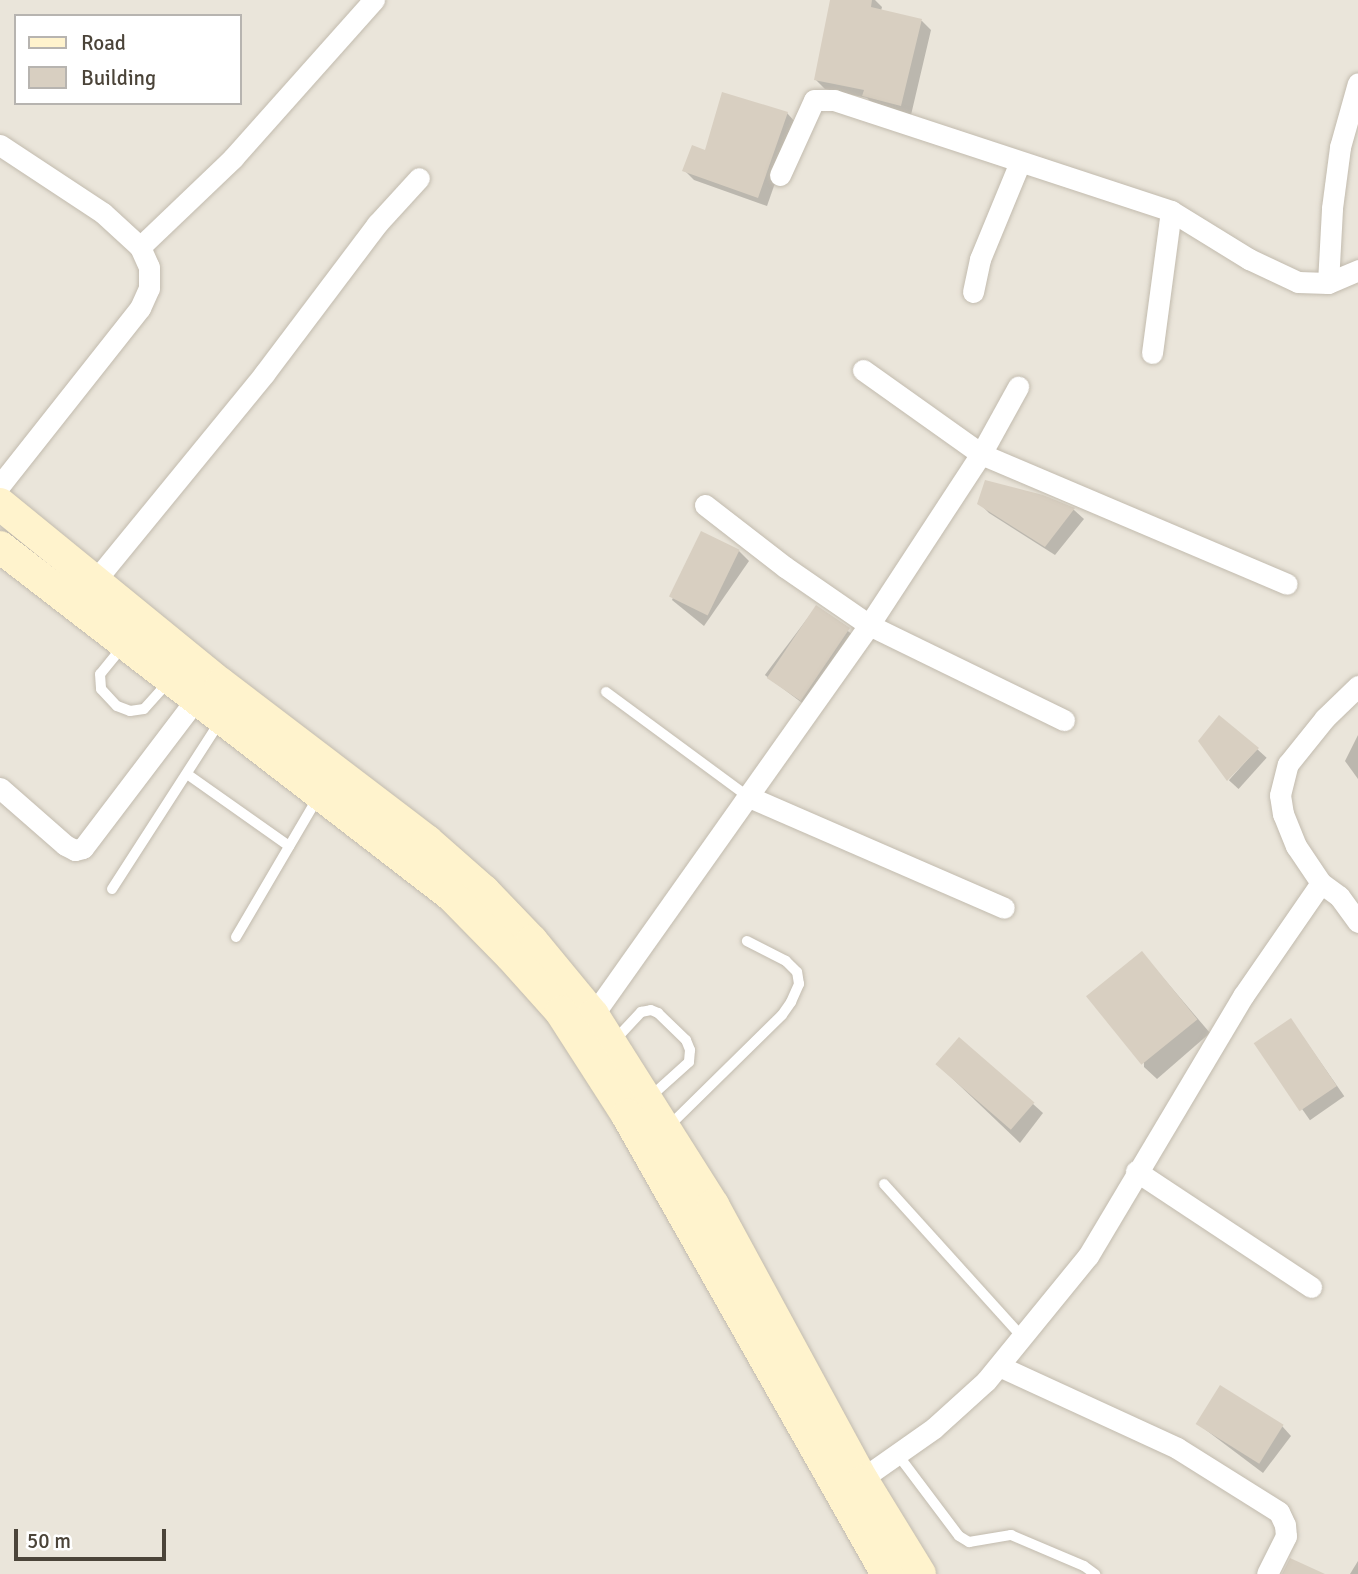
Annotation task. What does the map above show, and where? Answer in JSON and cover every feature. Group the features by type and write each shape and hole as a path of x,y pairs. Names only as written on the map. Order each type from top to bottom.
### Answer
{"main road":[{"path":"0,504 94,582 436,850 484,891 532,941 593,1015 713,1205 851,1487 887,1574"},
{"path":"0,547 452,897 511,956 561,1012 627,1115 851,1487 920,1574"}],"street":[{"path":"140,247 233,158 374,0"},
{"path":"1328,283 1332,208 1340,147 1358,83"},
{"path":"780,175 814,100 821,98 909,122 1020,162 1171,211 1298,282 1328,283 1358,270"},
{"path":"0,145 103,213 140,247 149,267 149,288 140,308 0,485"},
{"path":"973,292 980,258 1020,162"},
{"path":"94,582 264,374 377,224 419,178"},
{"path":"1152,354 1171,211"},
{"path":"863,370 981,454 1287,584"},
{"path":"593,1015 869,625 981,454 1018,387"},
{"path":"705,505 785,567 869,625 1064,720"},
{"path":"1358,685 1325,718 1289,764 1280,795 1283,814 1296,846 1321,883 1339,896 1358,922"},
{"path":"0,788 65,845 75,850 83,848 197,698"},
{"path":"747,796 1004,908"},
{"path":"851,1487 934,1428 999,1366 1088,1256 1136,1171 1243,996 1321,883"},
{"path":"1136,1171 1311,1287"},
{"path":"999,1366 1177,1448 1279,1513 1285,1525 1286,1536 1268,1574"}],"lane":[{"path":"125,644 100,674 101,689 117,706 130,711 144,709 171,678"},
{"path":"606,692 747,796"},
{"path":"112,889 222,718"},
{"path":"187,774 289,846"},
{"path":"236,937 319,795"},
{"path":"665,1130 782,1015 799,984 797,972 786,961 747,942"},
{"path":"612,1044 641,1012 651,1010 658,1013 686,1040 690,1050 689,1062 646,1100"},
{"path":"884,1184 1023,1338"},
{"path":"898,1455 959,1536 969,1542 1011,1535 1084,1566 1096,1574"}],"shaded area":[{"path":"0,0 1358,0 1358,1574 0,1574"}],"building":[{"path":"830,0 872,0 871,7 922,19 901,106 862,96 864,90 814,80"},
{"path":"722,92 788,112 758,198 682,171 692,145 705,150"},
{"path":"985,480 1043,495 1075,508 1045,547 977,504"},
{"path":"701,531 740,550 708,615 669,597"},
{"path":"816,605 850,628 801,701 767,678"},
{"path":"1219,715 1259,748 1227,781 1198,741"},
{"path":"1142,951 1197,1019 1141,1065 1086,996"},
{"path":"1291,1018 1337,1086 1300,1111 1254,1043"},
{"path":"959,1037 1034,1103 1011,1130 935,1064"},
{"path":"1220,1385 1284,1425 1259,1464 1196,1424"},
{"path":"1290,1558 1325,1574 1282,1574"}]}
